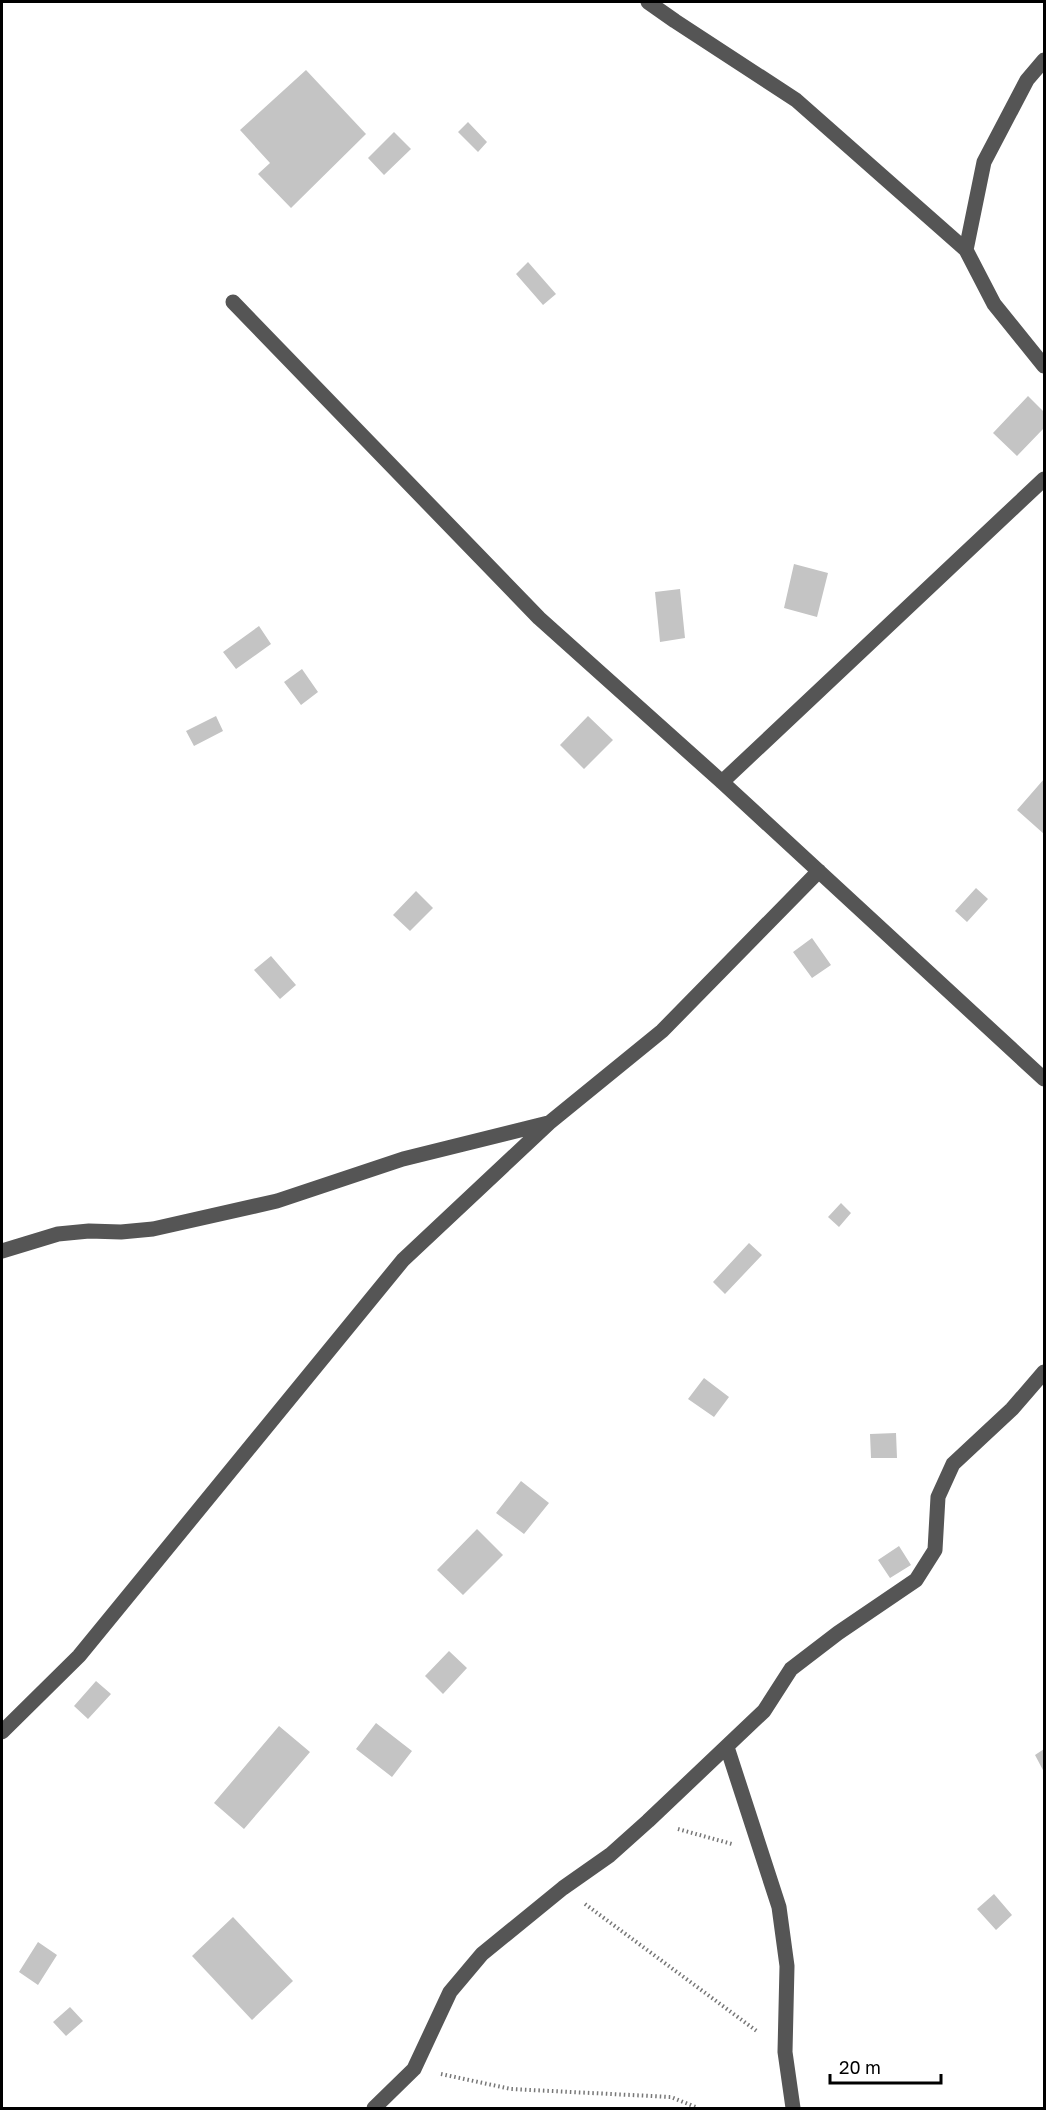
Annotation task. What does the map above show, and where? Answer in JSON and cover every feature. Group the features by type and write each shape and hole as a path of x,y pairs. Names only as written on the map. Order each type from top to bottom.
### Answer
{"street":[{"path":"648,2 796,100 966,250 994,304 1044,366"},
{"path":"966,250 984,162 1027,80 1044,60"},
{"path":"233,302 538,618 722,782 1044,1079"},
{"path":"722,782 1044,479"},
{"path":"2,1732 79,1656 403,1260 549,1123 662,1031 819,872"},
{"path":"2,1251 58,1234 153,1229 277,1201 403,1159 549,1123"},
{"path":"374,2109 414,2069 450,1992 482,1954 563,1888 610,1855 648,1821 764,1711 791,1669 838,1633 916,1580 935,1550 938,1497 953,1464 1012,1409 1044,1372"},
{"path":"728,1747 779,1907 787,1966 785,2052 793,2109"}],"path":[{"path":"648,1821 762,1852"},
{"path":"563,1888 785,2052"},
{"path":"414,2069 511,2089 670,2097 698,2109"}],"building":[{"path":"306,70 366,134 291,208 258,174 270,163 240,130"},
{"path":"468,122 487,142 478,152 458,132"},
{"path":"394,132 411,149 384,175 368,158"},
{"path":"528,262 556,294 543,305 516,274"},
{"path":"1028,396 1044,412 1044,428 1017,456 993,433"},
{"path":"794,564 828,573 817,617 784,608"},
{"path":"680,589 685,638 660,642 655,592"},
{"path":"259,626 271,644 236,669 223,652"},
{"path":"302,669 318,692 301,705 284,682"},
{"path":"216,716 223,731 194,746 186,731"},
{"path":"588,716 613,740 584,769 560,745"},
{"path":"1044,779 1044,834 1017,810"},
{"path":"976,888 988,899 967,922 955,911"},
{"path":"416,891 433,908 410,931 393,915"},
{"path":"812,938 831,965 812,978 793,952"},
{"path":"271,956 296,985 280,999 254,970"},
{"path":"841,1203 851,1213 839,1227 828,1217"},
{"path":"749,1243 762,1255 725,1294 713,1282"},
{"path":"704,1378 729,1397 714,1417 688,1399"},
{"path":"896,1433 897,1458 871,1458 870,1434"},
{"path":"521,1481 549,1503 524,1534 496,1513"},
{"path":"477,1529 503,1555 463,1595 437,1570"},
{"path":"899,1546 911,1565 890,1578 878,1560"},
{"path":"449,1651 467,1668 443,1694 425,1676"},
{"path":"96,1681 111,1694 88,1719 74,1706"},
{"path":"376,1723 412,1751 392,1777 356,1749"},
{"path":"279,1726 310,1752 244,1829 214,1803"},
{"path":"1044,1749 1044,1772 1035,1755"},
{"path":"994,1894 1012,1915 996,1930 977,1909"},
{"path":"233,1917 293,1981 252,2020 192,1956"},
{"path":"38,1942 57,1955 38,1985 19,1972"},
{"path":"70,2007 83,2021 66,2036 53,2022"}]}
